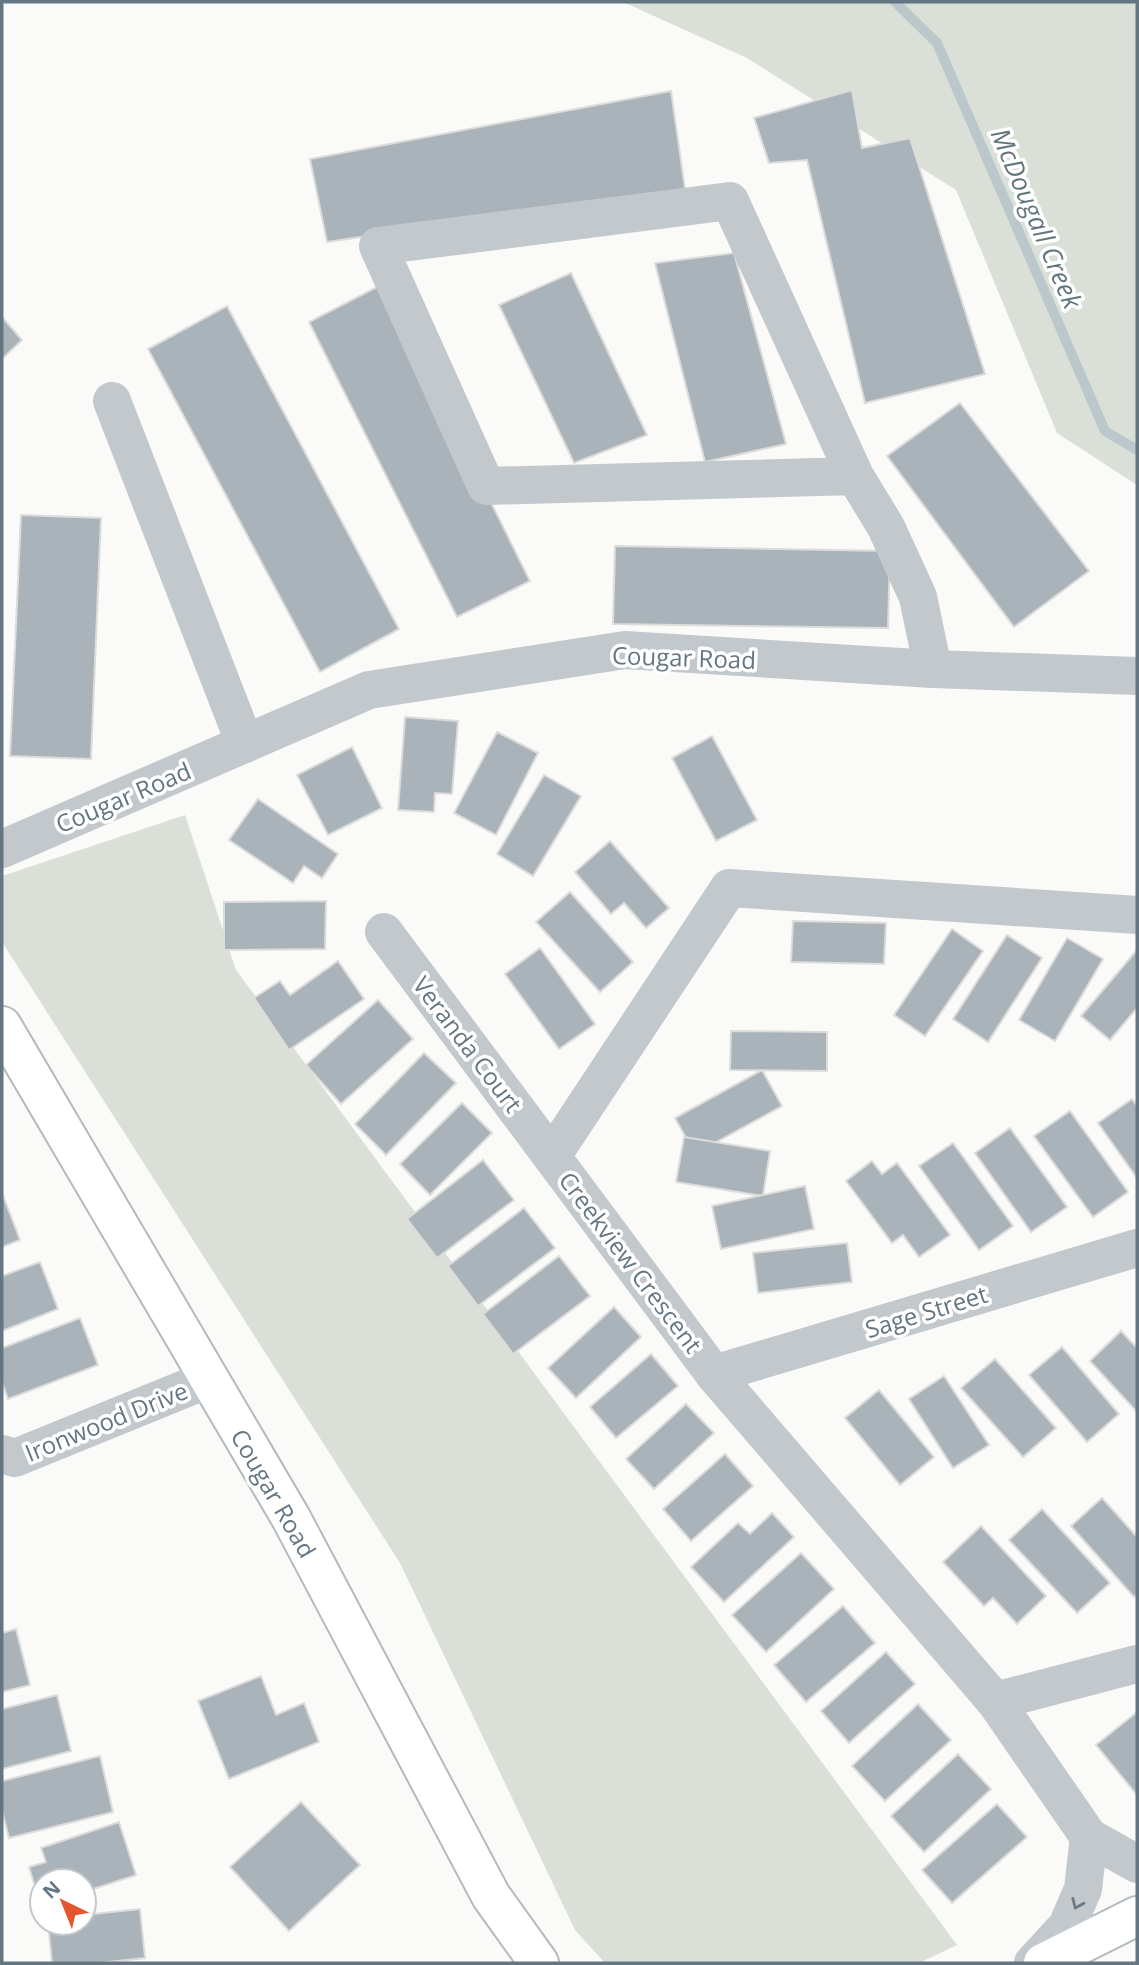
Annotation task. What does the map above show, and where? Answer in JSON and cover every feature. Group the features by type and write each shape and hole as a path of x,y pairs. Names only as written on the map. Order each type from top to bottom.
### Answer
{"street":[{"path":"855,476 486,486 378,246 730,201 855,476 886,527 918,597 933,669"},
{"path":"112,401 245,744"},
{"name":"Cougar Road","path":"2,849 369,690 625,650 933,669 1137,676"},
{"name":"Creekview Crescent","path":"1137,915 729,888 552,1156 715,1374 995,1701 1089,1837 1137,1864"},
{"name":"Veranda Court","path":"384,932 552,1156"},
{"name":"Cougar Road","path":"2,1026 291,1518 491,1896 539,1963"},
{"name":"Sage Street","path":"715,1374 1137,1248"},
{"name":"Ironwood Drive","path":"2,1454 15,1458 209,1379"},
{"path":"995,1701 1137,1664"},
{"path":"1033,1963 1068,1926 1083,1889 1089,1837"},
{"path":"1043,1963 1137,1916"}],"shaded area":[{"path":"623,2 1137,2 1137,485 1057,433 956,190 747,58"},
{"path":"185,815 236,970 957,1945 919,1963 605,1963 575,1930 400,1563 2,942 2,876"}],"building":[{"path":"852,90 862,148 910,138 985,374 865,403 807,160 769,163 754,118"},
{"path":"671,91 685,189 327,242 310,159"},
{"path":"734,253 786,444 705,462 655,263"},
{"path":"571,273 647,435 574,463 499,305"},
{"path":"377,287 446,412 530,581 457,617 309,322"},
{"path":"227,306 399,629 320,672 148,349"},
{"path":"2,317 22,340 2,359"},
{"path":"960,403 1089,571 1014,627 887,456"},
{"path":"21,515 101,518 91,759 10,756"},
{"path":"615,546 890,551 888,628 613,624"},
{"path":"405,717 458,721 452,794 435,793 434,812 398,810"},
{"path":"497,732 538,753 496,835 454,813"},
{"path":"712,736 757,820 716,841 672,758"},
{"path":"352,747 382,808 328,835 297,775"},
{"path":"544,775 581,796 533,876 497,854"},
{"path":"258,799 338,854 322,878 304,866 293,883 229,840"},
{"path":"610,841 669,908 646,928 624,903 611,914 575,872"},
{"path":"570,892 633,962 600,992 536,922"},
{"path":"326,901 325,949 224,950 224,902"},
{"path":"793,921 886,923 884,964 791,962"},
{"path":"952,929 983,951 925,1036 894,1015"},
{"path":"1007,935 1042,958 988,1042 953,1019"},
{"path":"1067,938 1103,959 1055,1041 1019,1020"},
{"path":"540,948 595,1024 559,1049 505,974"},
{"path":"1137,950 1137,1008 1110,1040 1081,1016"},
{"path":"338,961 364,999 289,1050 254,998 280,981 290,995"},
{"path":"378,1000 413,1039 341,1104 306,1065"},
{"path":"731,1031 827,1032 827,1071 730,1070"},
{"path":"424,1053 456,1083 386,1155 355,1124"},
{"path":"762,1070 782,1106 695,1154 675,1118"},
{"path":"1132,1099 1137,1106 1137,1178 1098,1123"},
{"path":"462,1103 492,1133 430,1195 400,1164"},
{"path":"1070,1111 1128,1192 1093,1217 1034,1136"},
{"path":"1010,1128 1067,1207 1031,1232 975,1153"},
{"path":"684,1137 770,1151 763,1196 676,1182"},
{"path":"953,1143 1013,1226 979,1250 919,1166"},
{"path":"483,1160 514,1200 437,1258 407,1219"},
{"path":"872,1161 882,1174 897,1163 950,1235 919,1257 903,1235 892,1243 846,1181"},
{"path":"805,1186 814,1229 721,1249 712,1206"},
{"path":"2,1193 20,1240 2,1247"},
{"path":"524,1208 555,1248 478,1306 448,1266"},
{"path":"847,1243 852,1282 758,1293 753,1253"},
{"path":"559,1256 590,1296 513,1354 483,1314"},
{"path":"40,1262 58,1309 2,1331 2,1276"},
{"path":"614,1307 641,1337 576,1398 548,1368"},
{"path":"80,1318 98,1365 8,1399 2,1382 2,1348"},
{"path":"1121,1331 1137,1348 1137,1412 1090,1361"},
{"path":"1062,1347 1119,1414 1087,1442 1029,1375"},
{"path":"651,1354 678,1386 616,1438 590,1407"},
{"path":"995,1359 1056,1428 1023,1457 961,1388"},
{"path":"944,1376 989,1445 953,1468 909,1399"},
{"path":"879,1390 934,1457 900,1485 845,1418"},
{"path":"686,1404 714,1433 654,1489 626,1459"},
{"path":"725,1454 753,1486 691,1541 663,1509"},
{"path":"1102,1498 1137,1537 1137,1595 1134,1597 1071,1526"},
{"path":"1042,1509 1110,1583 1077,1613 1009,1540"},
{"path":"772,1513 794,1537 724,1602 691,1567 738,1523 750,1534"},
{"path":"981,1526 1046,1596 1017,1624 993,1598 984,1606 943,1562"},
{"path":"801,1553 834,1589 766,1652 732,1615"},
{"path":"843,1606 875,1643 806,1702 774,1665"},
{"path":"16,1629 30,1685 2,1692 2,1633"},
{"path":"886,1652 915,1684 849,1743 821,1711"},
{"path":"261,1676 276,1715 304,1703 319,1742 229,1779 198,1701"},
{"path":"57,1695 71,1751 2,1769 2,1709"},
{"path":"918,1704 951,1740 885,1801 852,1766"},
{"path":"1137,1712 1137,1795 1096,1745"},
{"path":"958,1754 991,1789 924,1852 891,1816"},
{"path":"100,1756 113,1812 9,1838 2,1810 2,1781"},
{"path":"301,1802 360,1865 289,1931 230,1867"},
{"path":"997,1804 1027,1837 952,1903 922,1870"},
{"path":"119,1822 136,1875 98,1887 98,1867 29,1867 46,1862 41,1848"},
{"path":"140,1909 145,1958 98,1963 52,1963 49,1937 98,1937 98,1914"}],"waterway":[{"name":"McDougall Creek","path":"895,2 937,43 1105,431 1137,450"}]}
